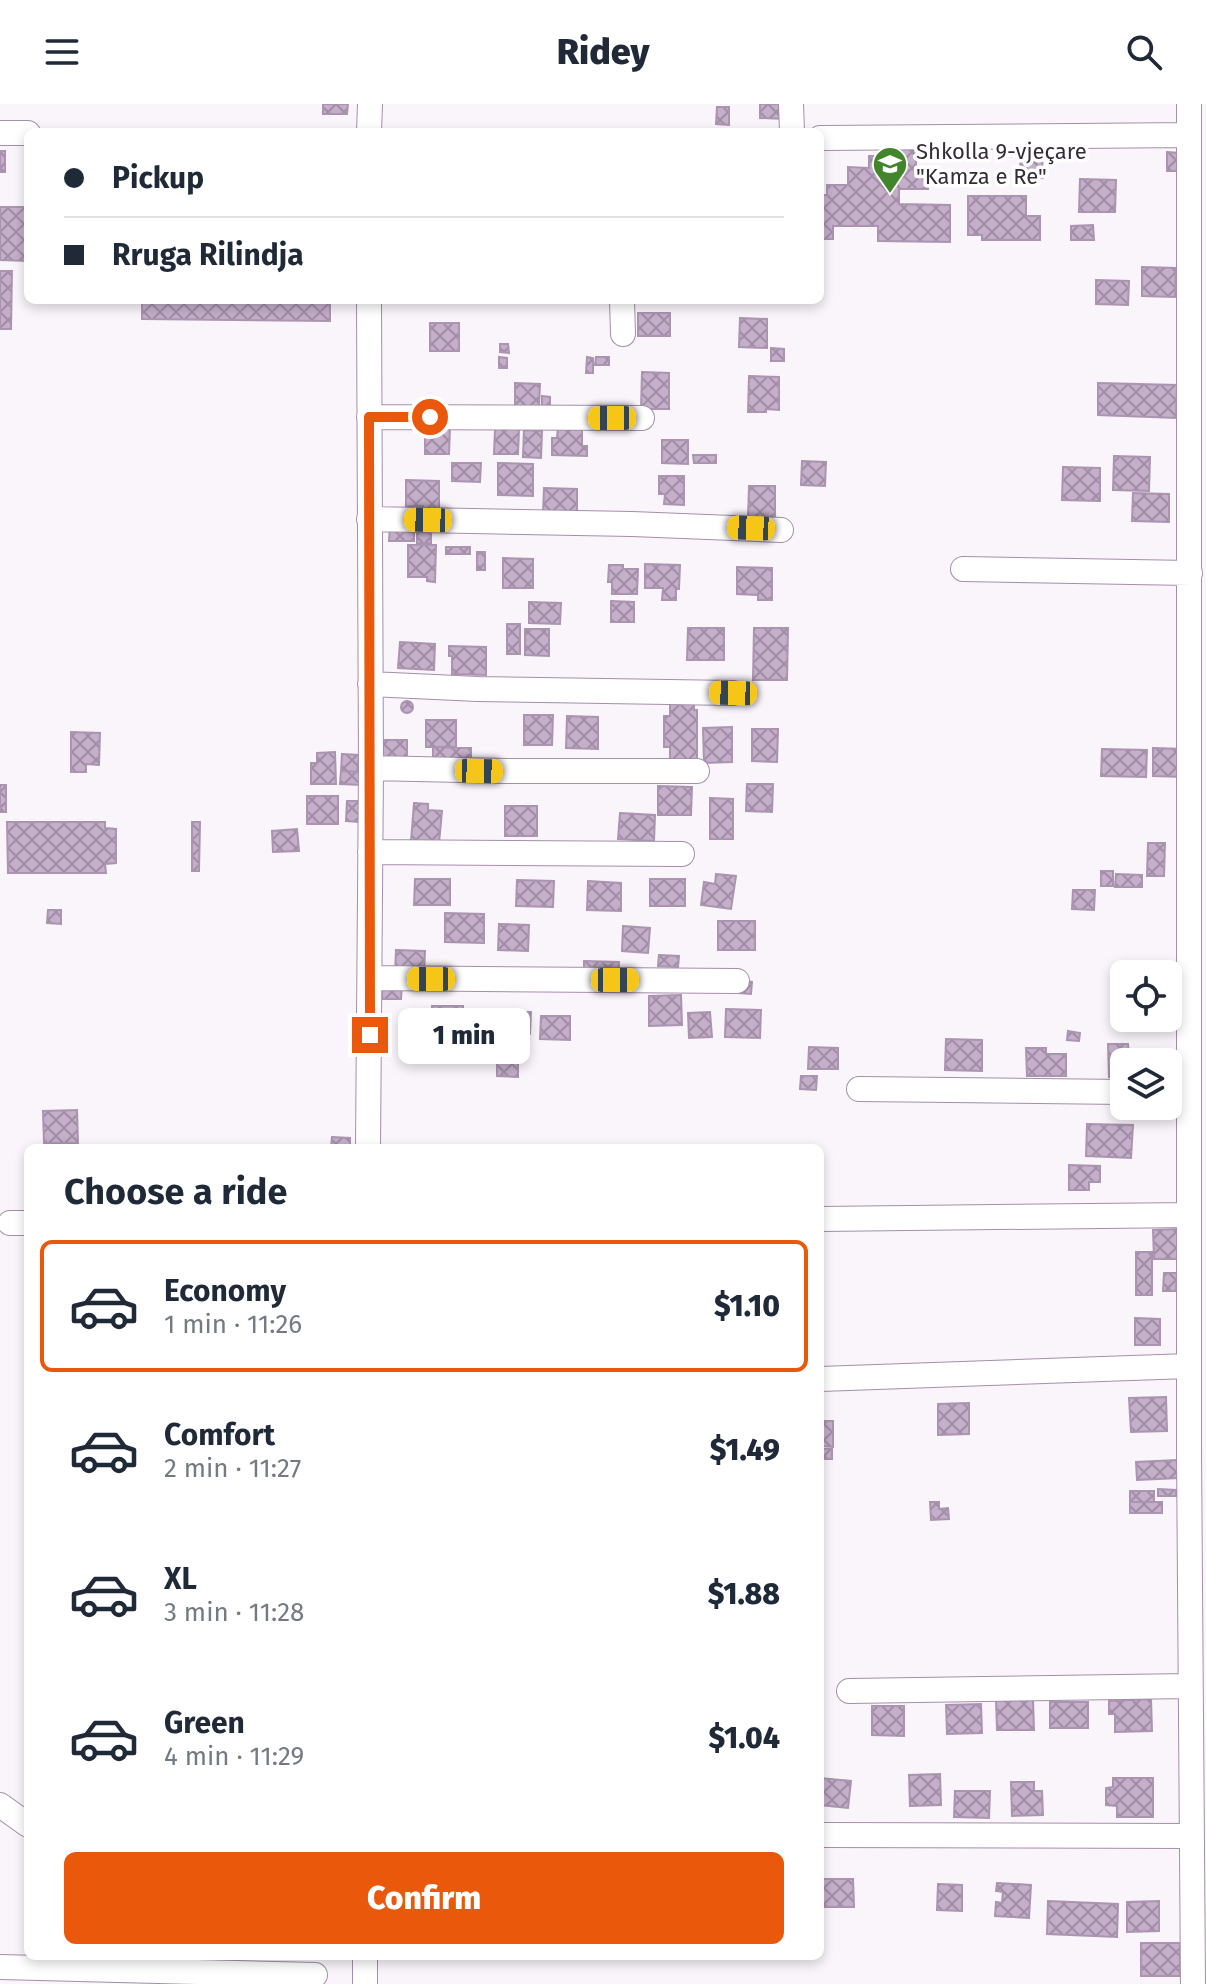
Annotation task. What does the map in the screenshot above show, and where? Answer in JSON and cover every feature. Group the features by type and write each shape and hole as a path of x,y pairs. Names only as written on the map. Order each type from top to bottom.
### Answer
{"street":[{"path":"369,128 370,104"},
{"path":"791,104 792,128"},
{"path":"1182,1048 1198,766 1198,686 1190,573 1198,492 1198,330 1189,104"},
{"path":"0,133 24,133"},
{"path":"824,138 1189,135"},
{"path":"368,1144 371,768 369,304"},
{"path":"622,304 623,334"},
{"path":"369,417 642,418"},
{"path":"369,519 781,530"},
{"path":"963,569 1190,573"},
{"path":"370,684 733,693"},
{"path":"371,768 697,771"},
{"path":"370,852 682,854"},
{"path":"370,978 737,981"},
{"path":"859,1089 1110,1092"},
{"path":"1182,1107 1198,1188 1189,1215 1189,1366 1197,1450 1198,1644 1190,1686 1198,1721 1196,1821 1200,1918 1193,1984"},
{"path":"824,1219 1189,1215"},
{"path":"824,1379 1189,1366"},
{"path":"849,1691 1190,1686"},
{"path":"0,1805 24,1822"},
{"path":"824,1835 1196,1821"},
{"path":"365,1960 365,1984"},
{"path":"0,1967 315,1975"}],"building":[{"path":"323,104 348,104 347,114 323,114"},
{"path":"760,104 786,104 786,119 760,118"},
{"path":"717,107 729,107 729,125 716,124"},
{"path":"898,146 916,146 916,172 928,171 928,189 899,189 899,204 950,205 950,242 878,241 878,226 833,226 833,239 824,239 824,195 827,195 827,185 848,185 848,167 869,168 869,156 898,156"},
{"path":"0,151 5,151 5,172 0,172"},
{"path":"1167,152 1179,153 1179,171 1167,171"},
{"path":"1020,156 1042,156 1043,178 1021,179"},
{"path":"1080,179 1116,180 1115,212 1079,212"},
{"path":"968,196 1026,196 1026,216 1040,216 1040,240 982,240 982,235 968,235"},
{"path":"0,207 24,207 24,261 0,260"},
{"path":"1093,225 1094,240 1071,240 1071,226"},
{"path":"1142,267 1176,268 1175,297 1142,296"},
{"path":"0,271 12,271 11,329 0,329"},
{"path":"1096,280 1129,281 1128,305 1096,304"},
{"path":"142,304 330,304 330,321 142,319"},
{"path":"638,313 670,313 670,336 638,336"},
{"path":"740,318 767,319 767,348 739,347"},
{"path":"430,323 459,323 459,351 430,351"},
{"path":"500,344 508,344 509,353 500,352"},
{"path":"771,348 784,349 784,361 771,361"},
{"path":"499,357 507,358 507,368 499,368"},
{"path":"587,357 593,358 593,373 586,373"},
{"path":"596,357 609,357 609,365 595,365"},
{"path":"642,372 669,373 669,409 641,409"},
{"path":"749,376 779,377 779,410 748,412"},
{"path":"515,383 540,384 539,407 515,407"},
{"path":"1098,383 1177,385 1176,418 1098,415"},
{"path":"542,396 550,397 550,412 542,412"},
{"path":"425,426 450,427 449,454 425,454"},
{"path":"558,427 582,427 582,446 587,446 587,456 552,455 552,438 557,438"},
{"path":"495,429 519,429 518,454 494,454"},
{"path":"524,430 542,431 541,458 523,457"},
{"path":"662,440 688,440 688,464 662,463"},
{"path":"693,455 716,455 716,463 694,463"},
{"path":"1114,456 1150,457 1149,491 1113,490"},
{"path":"802,461 826,462 825,486 801,485"},
{"path":"452,463 481,463 480,482 452,481"},
{"path":"498,463 533,464 533,496 498,495"},
{"path":"1063,467 1100,468 1100,501 1062,500"},
{"path":"659,476 684,476 684,505 664,504 665,494 659,494"},
{"path":"406,480 439,481 439,515 423,514 423,506 406,506"},
{"path":"749,486 775,486 775,519 748,518"},
{"path":"544,488 577,489 577,514 543,513"},
{"path":"1133,493 1169,494 1169,522 1132,521"},
{"path":"417,525 431,525 431,543 417,543"},
{"path":"390,526 414,526 414,541 389,541"},
{"path":"408,545 436,545 435,582 427,581 427,577 408,577"},
{"path":"446,547 470,547 470,554 446,554"},
{"path":"477,552 485,552 485,570 477,570"},
{"path":"503,558 533,559 533,588 503,588"},
{"path":"645,564 680,565 676,600 662,600 663,588 645,588"},
{"path":"609,565 638,569 637,594 612,594 612,582 608,582"},
{"path":"737,567 772,568 772,600 758,600 758,595 737,594"},
{"path":"611,601 634,602 634,622 611,622"},
{"path":"529,602 561,603 560,624 529,623"},
{"path":"507,624 520,624 520,654 507,654"},
{"path":"688,628 724,628 724,660 687,660"},
{"path":"754,628 788,628 787,680 753,680"},
{"path":"525,629 549,629 549,656 525,655"},
{"path":"400,642 435,644 434,670 398,668"},
{"path":"449,646 486,647 486,675 452,674"},
{"path":"407,701 413,707 407,713 401,707"},
{"path":"670,703 694,704 694,710 697,710 697,761 670,760 670,747 664,747 664,716 670,716"},
{"path":"524,715 553,715 552,745 524,745"},
{"path":"567,716 598,717 598,749 566,748"},
{"path":"426,720 456,720 456,747 426,747"},
{"path":"732,727 732,762 704,763 703,728"},
{"path":"752,729 778,729 777,762 752,761"},
{"path":"71,732 100,733 99,765 86,764 86,772 71,772"},
{"path":"381,740 407,740 407,763 381,762"},
{"path":"433,747 471,748 471,765 433,765"},
{"path":"1153,748 1185,749 1184,777 1153,776"},
{"path":"1102,749 1147,750 1146,777 1101,776"},
{"path":"335,752 336,784 311,784 311,763 317,763 317,753"},
{"path":"342,754 359,755 357,772 341,771"},
{"path":"341,771 363,772 362,785 340,784"},
{"path":"747,784 773,784 772,812 746,811"},
{"path":"0,785 6,785 6,812 0,812"},
{"path":"658,786 692,787 691,815 658,815"},
{"path":"307,796 338,796 338,824 307,824"},
{"path":"710,798 733,799 733,839 710,839"},
{"path":"347,801 359,801 359,822 346,821"},
{"path":"414,803 428,804 428,810 442,811 439,843 411,841"},
{"path":"505,806 537,806 537,836 505,836"},
{"path":"620,813 655,815 654,841 618,839"},
{"path":"7,822 105,822 105,828 116,829 116,863 105,864 106,873 8,873"},
{"path":"192,822 200,822 199,871 192,871"},
{"path":"297,829 299,851 273,852 272,831"},
{"path":"1148,843 1165,843 1164,876 1147,876"},
{"path":"1101,871 1113,871 1113,886 1101,886"},
{"path":"716,874 736,876 731,909 701,905 704,882 715,884"},
{"path":"1116,874 1142,875 1142,887 1115,887"},
{"path":"415,879 450,879 450,905 414,905"},
{"path":"650,879 685,879 685,906 650,906"},
{"path":"517,880 554,881 553,907 516,906"},
{"path":"588,881 621,883 621,911 587,910"},
{"path":"1073,890 1095,890 1094,910 1072,909"},
{"path":"48,910 61,910 61,924 47,923"},
{"path":"445,913 484,914 484,943 445,942"},
{"path":"718,921 755,921 755,950 718,950"},
{"path":"499,924 529,925 528,951 498,950"},
{"path":"623,926 650,928 648,953 622,951"},
{"path":"396,950 425,951 424,974 395,974"},
{"path":"659,955 679,956 678,967 658,966"},
{"path":"584,961 619,962 618,976 584,974"},
{"path":"740,981 752,982 751,994 739,993"},
{"path":"382,984 402,985 401,999 382,999"},
{"path":"681,995 682,1025 649,1026 649,996"},
{"path":"432,1006 463,1006 463,1035 432,1036"},
{"path":"726,1009 761,1010 760,1038 725,1037"},
{"path":"494,1012 531,1012 530,1034 494,1034"},
{"path":"710,1012 712,1037 689,1038 688,1013"},
{"path":"541,1016 570,1016 570,1040 540,1039"},
{"path":"1068,1031 1080,1033 1079,1041 1067,1040"},
{"path":"946,1039 982,1040 982,1071 945,1070"},
{"path":"1108,1044 1128,1044 1128,1048 1110,1048 1109,1077"},
{"path":"809,1047 838,1048 838,1069 808,1069"},
{"path":"1026,1048 1046,1048 1046,1054 1066,1054 1066,1076 1027,1076"},
{"path":"497,1061 518,1062 518,1077 497,1076"},
{"path":"801,1076 817,1076 816,1090 800,1089"},
{"path":"77,1110 78,1143 44,1143 43,1111"},
{"path":"1087,1124 1133,1125 1131,1158 1086,1156"},
{"path":"332,1137 350,1138 350,1144 331,1144"},
{"path":"1069,1165 1100,1166 1100,1182 1089,1182 1089,1190 1069,1190"},
{"path":"1180,1229 1180,1259 1154,1259 1153,1230"},
{"path":"1136,1252 1152,1252 1152,1295 1136,1295"},
{"path":"1164,1273 1177,1273 1176,1291 1163,1291"},
{"path":"1135,1318 1160,1319 1160,1345 1135,1345"},
{"path":"1166,1397 1167,1431 1131,1432 1129,1398"},
{"path":"969,1403 969,1434 938,1435 938,1404"},
{"path":"824,1421 833,1421 833,1447 824,1446"},
{"path":"824,1449 832,1449 832,1459 824,1459"},
{"path":"1177,1460 1179,1478 1137,1480 1136,1462"},
{"path":"1158,1489 1176,1490 1176,1496 1158,1496"},
{"path":"1130,1491 1154,1491 1154,1502 1130,1502"},
{"path":"930,1502 939,1502 939,1509 948,1508 949,1519 931,1520"},
{"path":"1130,1502 1162,1502 1162,1513 1130,1513"},
{"path":"996,1699 1033,1699 1034,1730 997,1730"},
{"path":"1151,1699 1152,1731 1115,1732 1115,1714 1109,1714 1109,1701"},
{"path":"1050,1702 1088,1702 1088,1728 1050,1728"},
{"path":"981,1704 982,1733 947,1734 946,1705"},
{"path":"872,1706 904,1706 904,1736 872,1735"},
{"path":"940,1774 941,1805 910,1806 909,1775"},
{"path":"824,1778 851,1781 848,1808 824,1805"},
{"path":"1113,1778 1153,1778 1153,1817 1117,1817 1117,1806 1106,1805 1106,1788 1113,1787"},
{"path":"1011,1782 1034,1782 1034,1791 1042,1791 1043,1815 1012,1816"},
{"path":"955,1791 990,1791 989,1818 954,1817"},
{"path":"824,1879 853,1879 854,1907 824,1907"},
{"path":"997,1883 1031,1885 1029,1918 995,1916 996,1902 1002,1903 1003,1892 996,1891"},
{"path":"938,1884 962,1885 962,1911 937,1910"},
{"path":"1048,1901 1118,1904 1117,1937 1047,1934"},
{"path":"1159,1901 1159,1931 1127,1932 1127,1902"},
{"path":"1141,1943 1180,1943 1180,1976 1141,1976"}],"place":[{"name":"Shkolla 9-vjeçare \"Kamza e Re\"","path":"890,195"}],"route":[{"path":"370,1035 369,417 430,417"}]}
